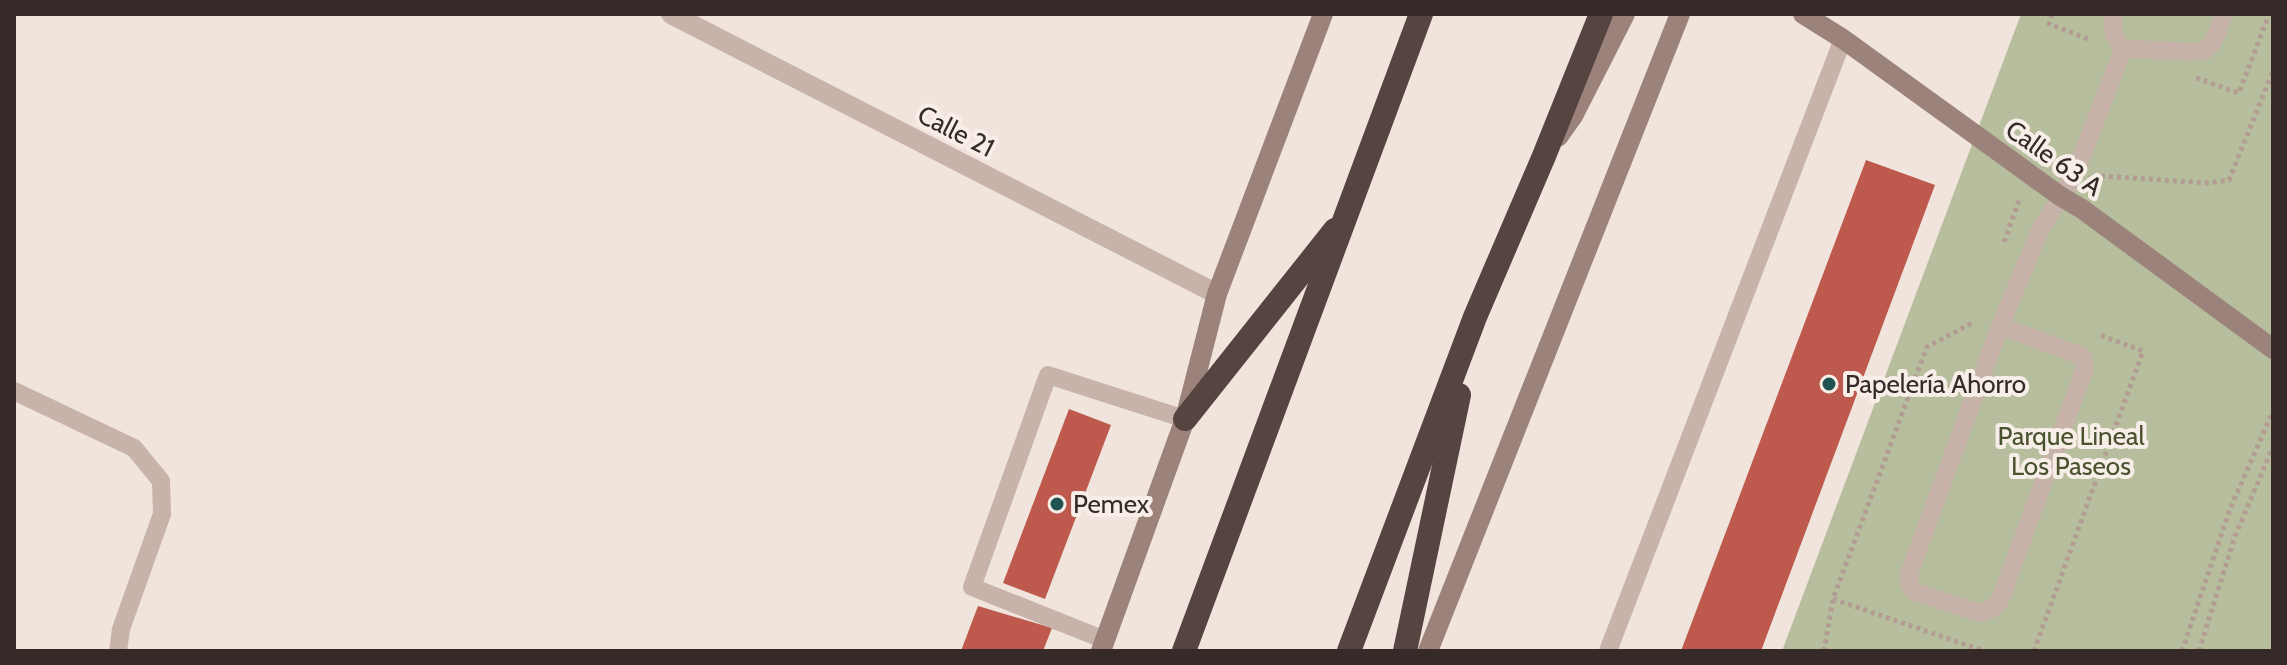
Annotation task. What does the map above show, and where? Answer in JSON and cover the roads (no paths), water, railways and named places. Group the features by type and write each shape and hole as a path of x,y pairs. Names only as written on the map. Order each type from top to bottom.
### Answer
{"highway":[{"path":"1184,651 1421,14"},
{"path":"1349,651 1475,317 1601,14"},
{"path":"1185,419 1349,212"},
{"path":"1405,651 1475,317"}],"main road":[{"path":"1103,646 1185,419 1217,294 1323,14"},
{"path":"1544,156 1573,116 1625,14"},
{"path":"1428,651 1680,14"},
{"name":"Calle 63 A","path":"1803,14 1843,39 2082,209 2273,349"}],"street":[{"name":"Calle 21","path":"671,14 1217,294"}],"lane":[{"path":"2114,14 2112,28 2115,39 2123,49"},
{"path":"2123,49 2161,49 2191,54 2204,51 2213,43 2224,14"},
{"path":"1608,651 1843,39"},
{"path":"2000,326 2082,356 2085,368 1999,603 1980,613 1915,592 1909,584 1909,574 2000,326 2041,228 2075,174 2123,49"},
{"path":"1103,646 972,587 1048,375 1185,419"},
{"path":"14,391 134,448 161,481 162,514 121,629 118,651"}],"place":[{"name":"Papelería Ahorro","path":"1829,384"},
{"name":"Pemex","path":"1057,504"}],"park label":[{"name":"Parque Lineal Los Paseos","path":"2071,451"}]}
